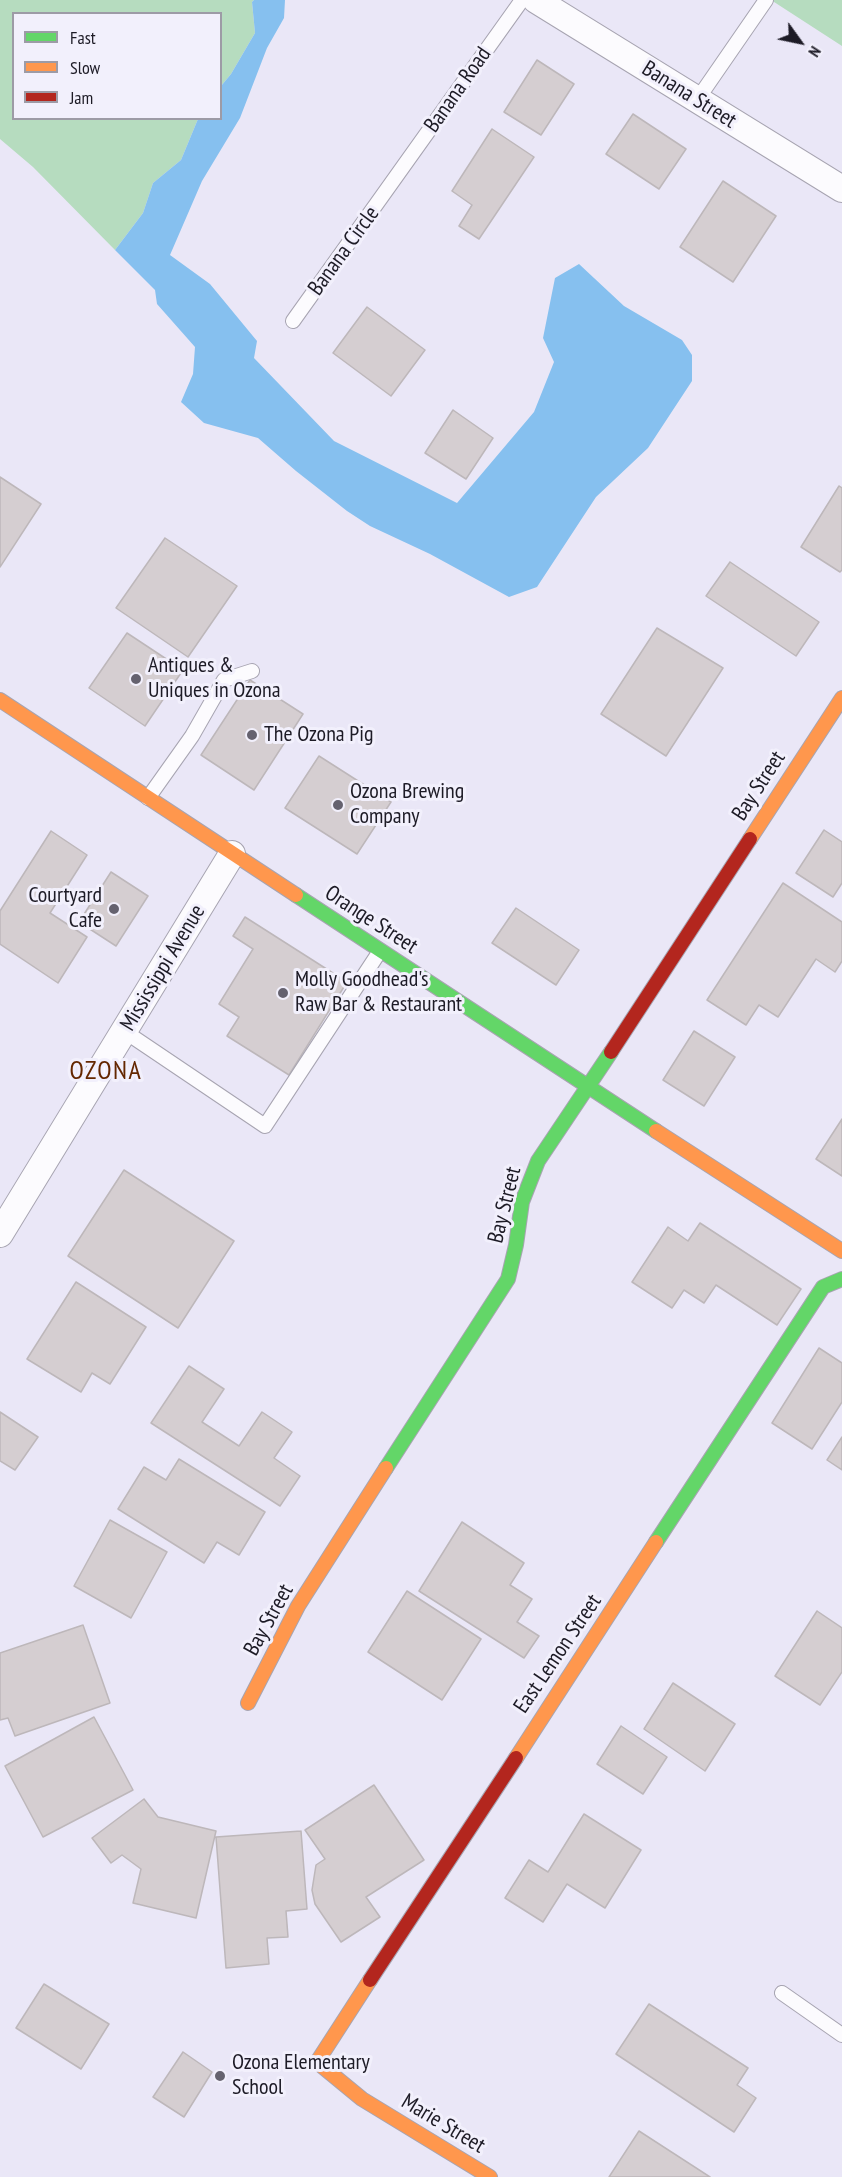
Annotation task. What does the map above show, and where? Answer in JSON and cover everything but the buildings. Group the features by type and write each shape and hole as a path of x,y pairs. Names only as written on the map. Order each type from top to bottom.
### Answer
{"street":[{"name":"Banana Street","path":"536,0 842,189"},
{"name":"Bay Street","path":"248,1704 298,1606 508,1279 522,1202 537,1161 588,1087 842,698"},
{"name":"Orange Street","path":"0,700 380,951 842,1251"},
{"name":"Mississippi Avenue","path":"0,1234 232,854"},
{"name":"East Lemon Street","path":"317,2062 823,1287 842,1279"},
{"name":"Marie Street","path":"317,2062 362,2099 490,2177"}],"lane":[{"name":"Banana Road","path":"395,181 522,0"},
{"path":"697,100 766,0"},
{"name":"Banana Circle","path":"293,321 395,181"},
{"path":"148,798 192,736 224,680 252,670"},
{"path":"124,1031 265,1126 380,951"},
{"path":"782,1993 842,2035"}],"green space":[{"path":"0,0 254,0 252,2 255,33 222,85 222,12 12,12 12,120 198,120 181,160 153,183 143,213 115,250 33,167 0,139"},
{"path":"771,0 842,0 842,46"}],"water":[{"path":"254,0 285,0 284,18 267,48 240,118 202,181 170,255 210,284 257,341 254,358 334,441 457,503 534,412 554,362 543,338 555,278 579,264 624,306 682,340 692,355 692,381 648,448 596,497 537,587 509,597 430,554 370,526 296,471 258,438 204,423 181,402 193,374 195,347 157,304 155,290 115,250 143,213 153,183 181,160 198,120 222,120 222,85 255,33 252,2"}],"traffic: fast":[{"path":"296,895 656,1131"},
{"path":"386,1468 508,1279 522,1202 538,1161 611,1052"},
{"path":"656,1542 823,1287 842,1279"}],"traffic: slow":[{"path":"750,839 842,698"},
{"path":"0,700 296,895"},
{"path":"656,1131 842,1251"},
{"path":"248,1703 298,1606 386,1468"},
{"path":"516,1758 656,1542"},
{"path":"370,1980 317,2062 362,2099 490,2177"}],"traffic: jam":[{"path":"611,1052 750,839"},
{"path":"370,1980 516,1758"}],"place":[{"name":"Antiques & Uniques in Ozona","path":"136,679"},
{"name":"The Ozona Pig","path":"252,735"},
{"name":"Ozona Brewing Company","path":"338,805"},
{"name":"Courtyard Cafe","path":"114,909"},
{"name":"Molly Goodhead's Raw Bar & Restaurant","path":"283,993"},
{"name":"Ozona Elementary School","path":"220,2076"}],"district":[{"name":"OZONA","path":"106,1072"}]}
